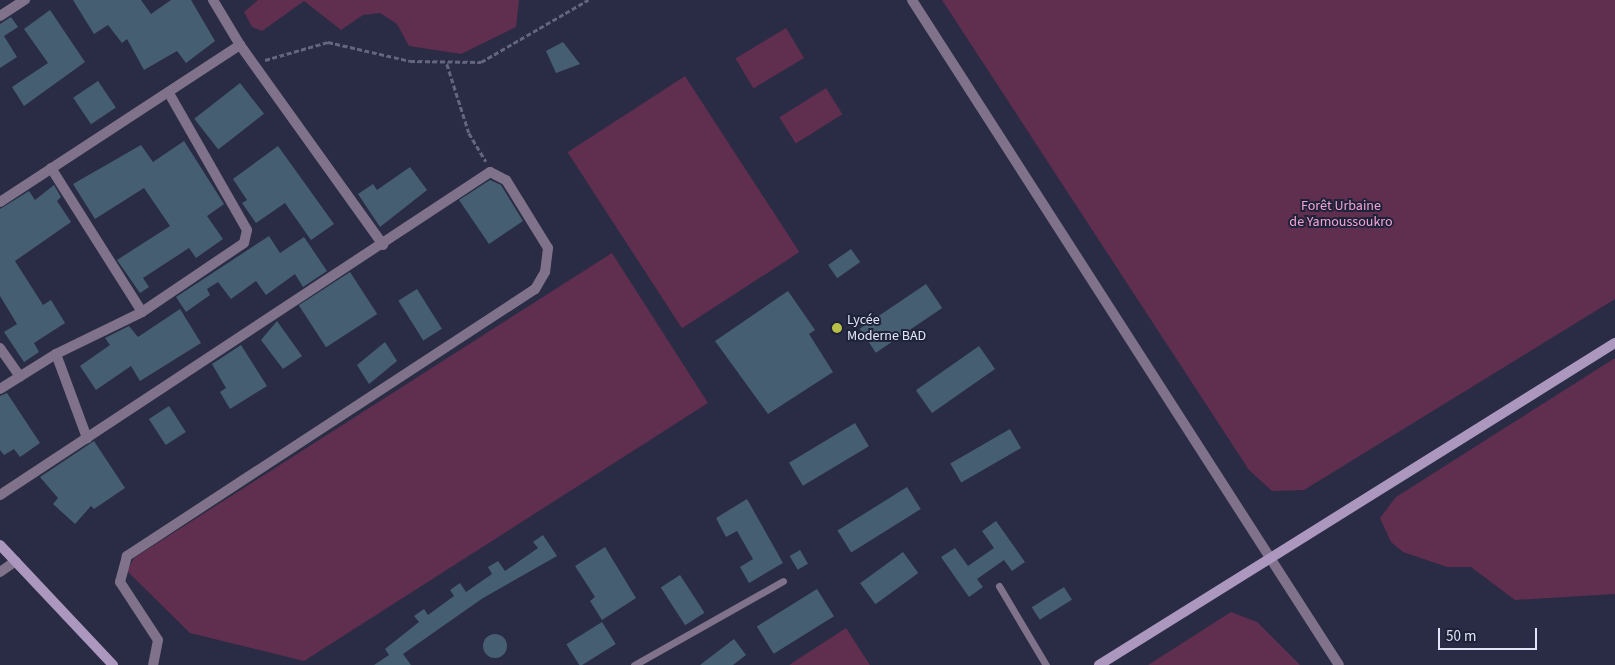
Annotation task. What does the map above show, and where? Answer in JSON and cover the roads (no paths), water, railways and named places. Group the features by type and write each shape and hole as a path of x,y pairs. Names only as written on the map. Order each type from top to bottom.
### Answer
{"street":[{"path":"0,16 25,0"},
{"path":"213,0 240,45 383,245"},
{"path":"912,0 1339,665"},
{"path":"0,202 240,45"},
{"path":"0,389 56,354 142,312 244,243 247,230 169,93"},
{"path":"51,168 142,312"},
{"path":"0,495 383,245 490,172 506,180 548,248 545,272 534,289 127,556 120,582 158,640 153,665"},
{"path":"1099,665 1615,343"},
{"path":"0,348 20,377"},
{"path":"56,354 87,438"},
{"path":"0,545 113,665"},
{"path":"0,572 16,561"}],"lane":[{"path":"634,665 783,580"},
{"path":"999,586 1046,665"}],"place":[{"name":"Lycée Moderne BAD","path":"837,328"}],"park label":[{"name":"Forêt Urbaine de Yamoussoukro","path":"1341,214"}]}
